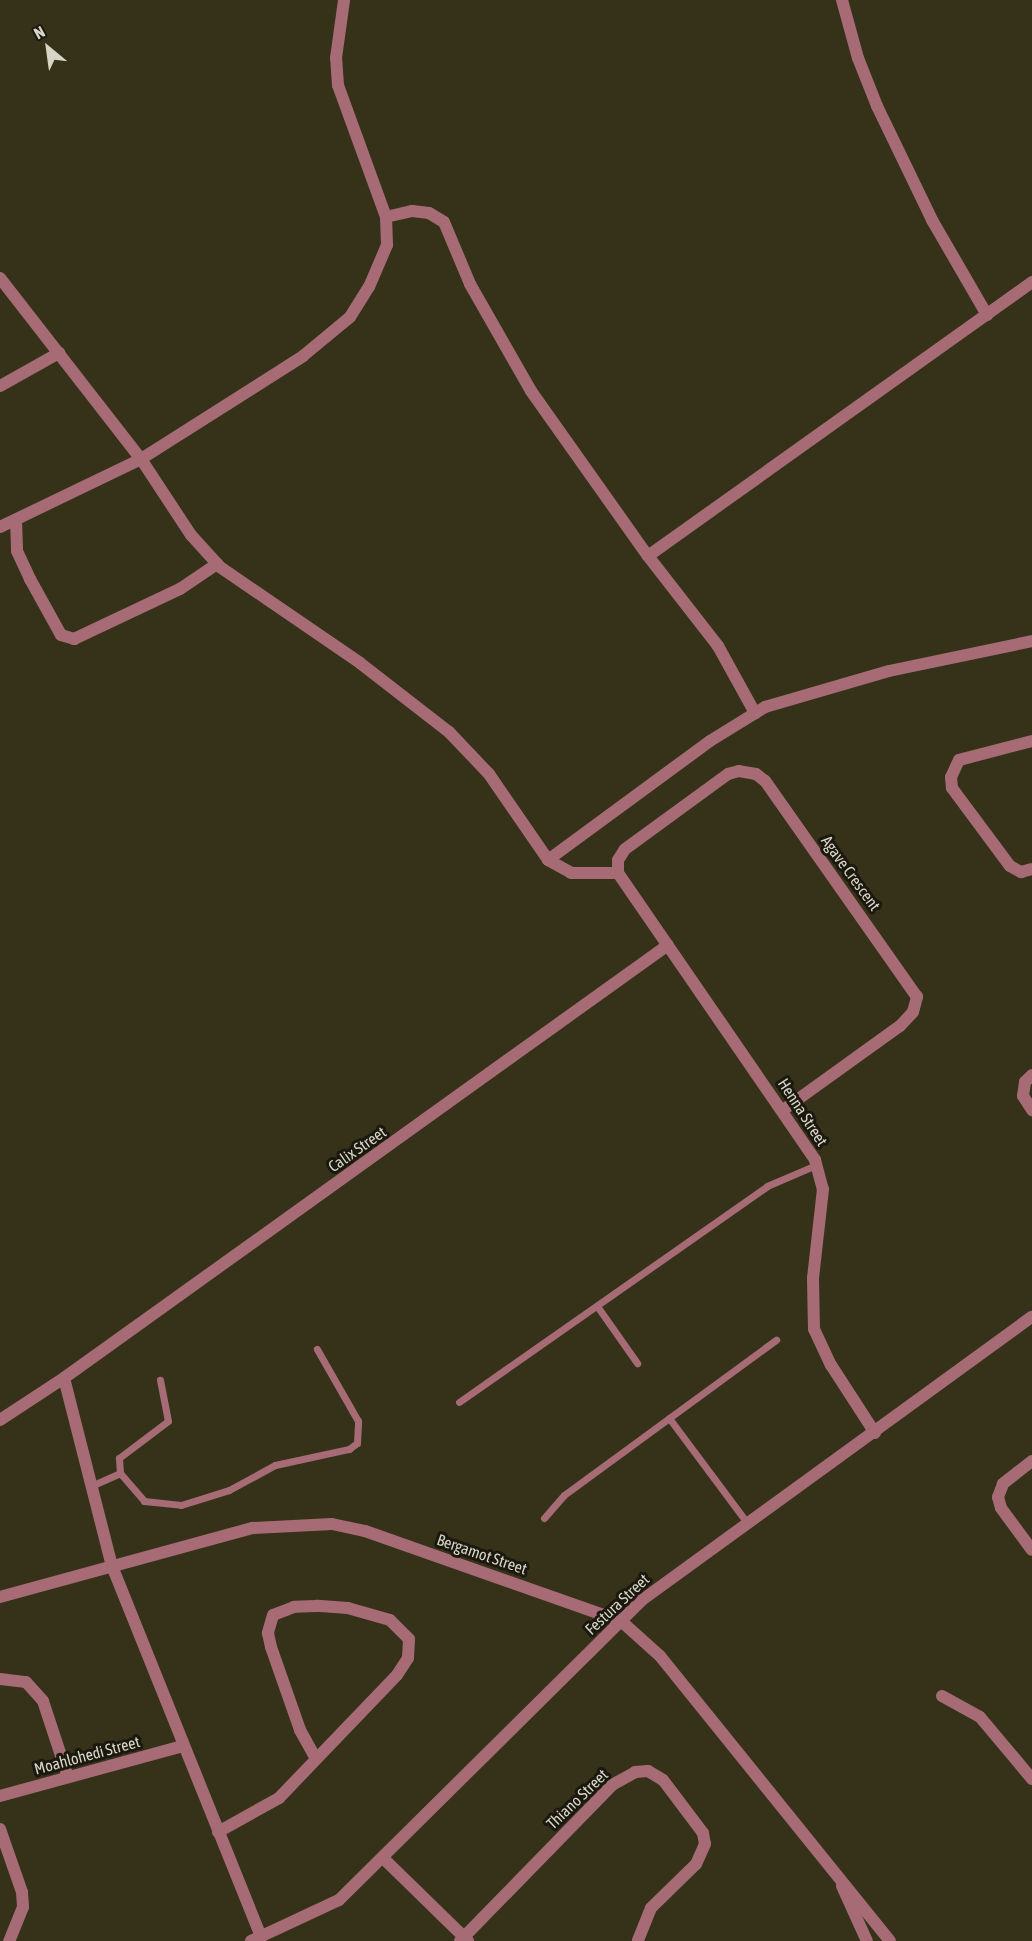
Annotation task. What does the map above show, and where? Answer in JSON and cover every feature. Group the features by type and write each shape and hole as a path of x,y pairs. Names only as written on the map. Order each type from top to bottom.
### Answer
{"street":[{"path":"0,527 141,459 303,356 350,317 369,287 387,244 386,217 338,85 336,58 344,0"},
{"path":"842,0 858,58 877,106 932,220 987,315"},
{"path":"386,217 412,211 429,213 444,222 470,284 531,391 648,556 718,646 754,713"},
{"path":"0,278 141,459 180,519 217,564 360,663 449,732 489,774 548,860 571,873 618,873"},
{"path":"648,556 1032,282"},
{"path":"0,386 58,353"},
{"path":"16,520 17,551 30,579 61,635 74,639 180,589 217,564"},
{"path":"548,860 754,713 811,690 1032,641"},
{"path":"1032,741 959,760 951,777 952,788 1010,866 1022,872 1032,869"},
{"name":"Agave Crescent","path":"618,873 618,860 625,849 728,774 748,771 765,781 911,985 917,997 913,1012 783,1110"},
{"name":"Henna Street","path":"618,873 783,1110 816,1165 823,1189 813,1278 814,1329 831,1365 875,1433"},
{"name":"Calix Street","path":"0,1420 64,1378 668,945"},
{"path":"1032,1075 1025,1082 1023,1096 1032,1110"},
{"name":"Festura Street","path":"256,1939 325,1909 383,1858 642,1600 1032,1317"},
{"path":"64,1378 112,1566 218,1832 256,1939"},
{"path":"1032,1461 1003,1484 998,1497 1001,1508 1032,1550"},
{"name":"Bergamot Street","path":"0,1597 253,1528 332,1524 365,1531 621,1621 660,1656 890,1941"},
{"path":"218,1832 269,1805 316,1759 405,1665 409,1639 390,1620 348,1608 317,1606 294,1607 273,1614 268,1633 271,1647 300,1730 316,1759"},
{"path":"0,1679 26,1682 43,1701 68,1777"},
{"path":"942,1696 980,1717 1032,1779"},
{"name":"Moahlohedi Street","path":"0,1796 183,1746"},
{"name":"Thiano Street","path":"464,1940 612,1785 635,1772 648,1771 663,1780 703,1833 705,1844 696,1864 651,1908 638,1941"},
{"path":"0,1829 22,1892 23,1907 9,1941"},
{"path":"383,1858 464,1940"},
{"name":"Bergamot Street","path":"839,1880 867,1941"}],"lane":[{"path":"459,1402 767,1186 816,1165"},
{"path":"597,1306 637,1364"},
{"path":"544,1518 564,1495 776,1340"},
{"path":"160,1380 168,1421 119,1458 120,1473 144,1501 181,1505 229,1490 275,1465 349,1449 357,1443 358,1421 317,1349"},
{"path":"669,1418 748,1524"},
{"path":"91,1486 120,1473"}]}
